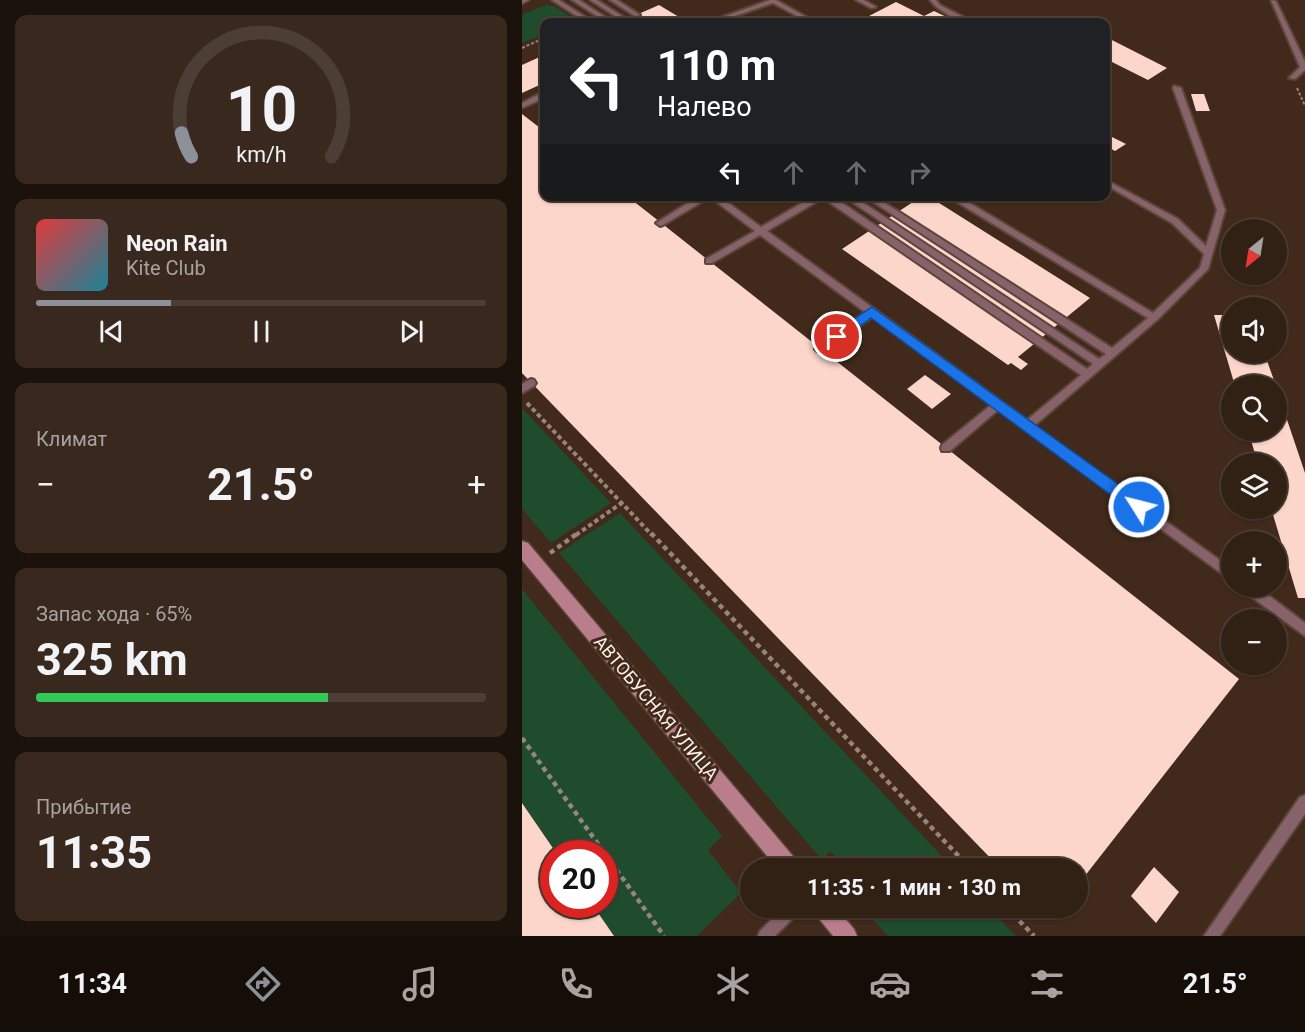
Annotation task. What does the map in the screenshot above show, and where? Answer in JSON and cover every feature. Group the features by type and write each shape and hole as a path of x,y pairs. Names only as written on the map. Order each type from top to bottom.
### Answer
{"street":[{"name":"АВТОБУСНАЯ УЛИЦА","path":"528,555 782,858"},
{"path":"832,918 847,936"}],"lane":[{"path":"555,0 584,18"},
{"path":"575,0 604,18"},
{"path":"593,0 622,18"},
{"path":"613,0 638,15"},
{"path":"860,0 873,7"},
{"path":"933,0 938,6 962,18"},
{"path":"724,18 773,1 805,18"},
{"path":"1273,1 1304,67 1293,78"},
{"path":"1028,425 1154,318 1204,269 1221,210 1177,88"},
{"path":"522,106 540,97"},
{"path":"1110,185 1175,221 1208,253"},
{"path":"660,223 697,201"},
{"path":"720,201 1221,568"},
{"path":"709,261 813,201"},
{"path":"833,201 1088,374"},
{"path":"855,201 1100,364"},
{"path":"876,201 1112,353"},
{"path":"959,201 1154,318"},
{"path":"820,349 872,312"},
{"path":"946,448 998,404"},
{"path":"1261,597 1305,630"},
{"path":"1211,936 1305,802"},
{"path":"765,936 783,918"}],"path":[{"path":"522,48 540,40"},
{"path":"1293,78 1305,106"},
{"path":"522,398 961,858"},
{"path":"528,555 623,502"},
{"path":"522,738 664,936"},
{"path":"1017,918 1034,936"}],"green space":[{"path":"546,5 554,6 573,18 540,18 540,36 522,43 522,15"},
{"path":"522,408 611,503 551,543 522,509"},
{"path":"620,513 944,858 836,858 830,851 824,858 820,858 559,553"},
{"path":"522,589 722,836 708,850 740,894 697,936 614,936 601,918 618,918 618,840 548,840 522,803"},
{"path":"872,918 999,918 1016,936 888,936"}],"building":[{"path":"896,2 924,16 934,11 949,18 873,18 869,16"},
{"path":"659,5 681,18 629,18"},
{"path":"1110,39 1167,68 1148,80 1110,61"},
{"path":"540,57 540,85 522,93 522,65"},
{"path":"1191,94 1204,94 1210,111 1196,111"},
{"path":"522,114 540,128 540,201 633,201 1221,665 1221,675 1234,675 1239,679 1088,872 1088,858 990,858 522,373"},
{"path":"1112,137 1126,144 1115,151 1110,148"},
{"path":"914,201 936,201 1090,298 1018,357 1028,364 1021,370 1011,363 1008,365 842,249"},
{"path":"1214,315 1221,315 1221,339"},
{"path":"1228,363 1268,363 1272,375 1232,375"},
{"path":"925,375 951,394 932,409 907,389"},
{"path":"1287,420 1305,473 1305,598 1298,598 1287,561 1287,531 1278,531 1274,519 1287,519 1287,453 1255,453 1251,441 1287,441"},
{"path":"522,803 547,840 540,840 540,918 602,918 614,936 522,936"},
{"path":"1154,867 1179,892 1156,923 1131,896"}],"route":[{"path":"837,337 872,312 1139,507"}]}
